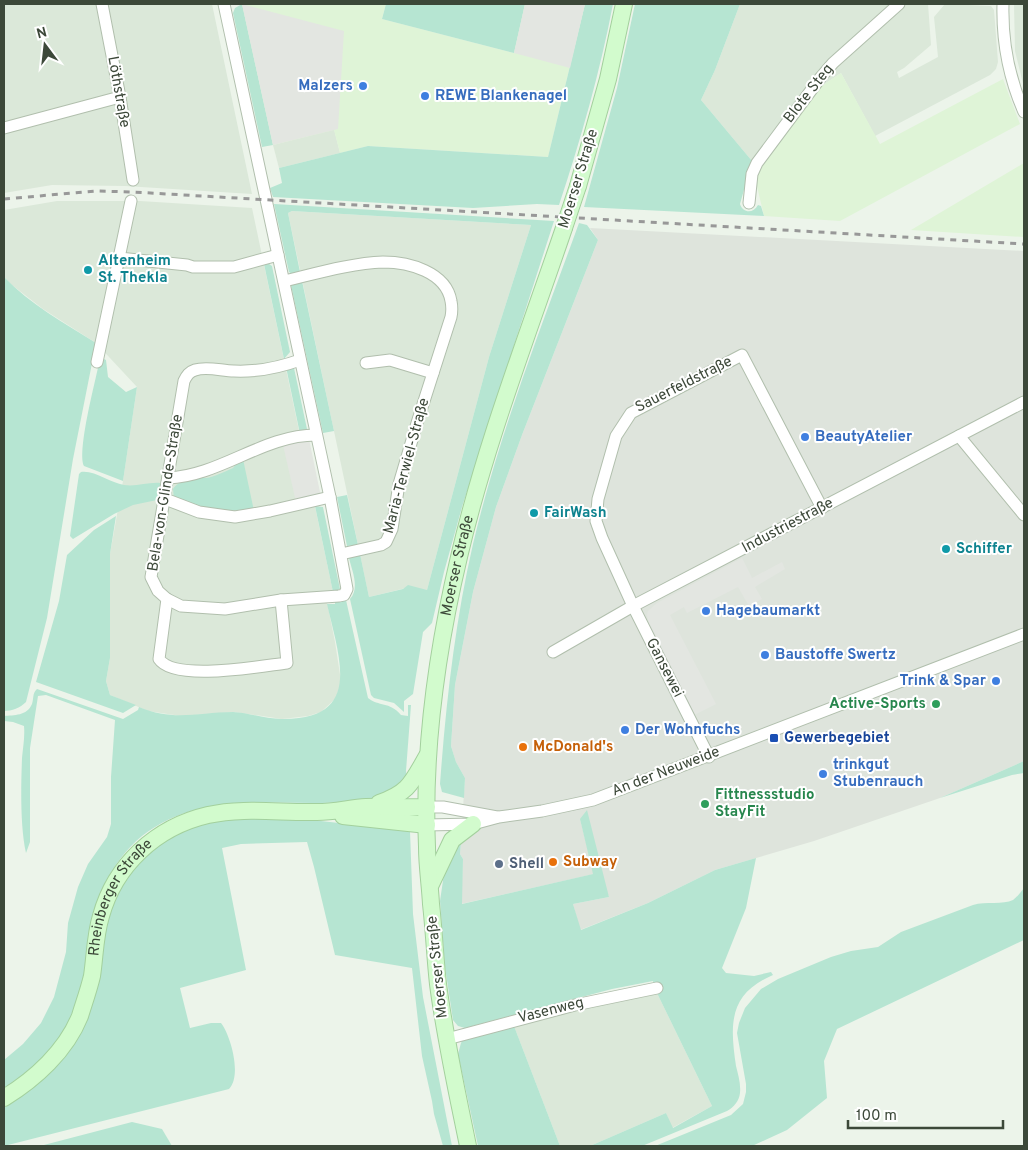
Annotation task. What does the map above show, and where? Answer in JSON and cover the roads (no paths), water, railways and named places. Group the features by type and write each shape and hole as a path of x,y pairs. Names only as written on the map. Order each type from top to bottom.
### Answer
{"main road":[{"name":"Moerser Straße","path":"468,1146 438,983 426,848 430,752 443,640 459,555 470,513 578,186 608,79 624,4"},
{"path":"367,807 395,798 408,788 430,752"},
{"name":"Rheinberger Straße","path":"4,1098 48,1064 71,1033 79,1018 92,977 100,918 110,891 129,862 155,837 173,827 208,815 228,811 319,812 367,807 427,806"},
{"name":"Rheinberger Straße","path":"319,812 412,825 427,825"},
{"path":"430,886 452,840 473,824"}],"street":[{"name":"Löthstraße","path":"102,4 133,180"},
{"path":"224,4 347,584 346,593 339,596 281,600 225,608 181,606 167,599 159,659 162,664 176,670 195,671 287,663 281,600"},
{"name":"Blote Steg","path":"749,203 752,174 757,162 833,63 899,4"},
{"path":"1003,4 1003,36 1006,53 1017,97 1024,112"},
{"path":"4,128 120,98"},
{"path":"97,362 131,201"},
{"path":"119,258 193,267 234,267 278,255"},
{"name":"Maria-Terwiel-Straße","path":"284,281 381,262 399,263 421,269 433,275 444,286 452,302 452,317 399,484 392,529 386,542 368,549 341,554"},
{"name":"Sauerfeldstraße","path":"632,606 596,521 598,499 616,436 631,412 742,355 822,508"},
{"name":"Bela-von-Glinde-Straße","path":"167,599 158,591 151,577 184,381 188,374 204,368 233,371 265,370 278,368 300,360"},
{"path":"366,363 390,360 434,373"},
{"name":"Industriestraße","path":"553,652 632,606 1024,402"},
{"path":"168,478 178,478 206,470 269,444 306,435 316,435"},
{"path":"959,436 1024,515"},
{"path":"165,499 199,512 235,517 330,497"},
{"name":"Gansewei","path":"632,606 709,757"},
{"name":"An der Neuweide","path":"427,825 473,824 499,817 542,811 593,800 709,757 1024,634"},
{"name":"An der Neuweide","path":"427,806 499,817"},
{"name":"Vasenweg","path":"447,1039 575,1005 656,988"}],"railway":[{"path":"4,199 96,191 133,192 1024,244"}],"place":[{"name":"Malzers","path":"363,86"},
{"name":"REWE Blankenagel","path":"425,96"},
{"name":"Altenheim St. Thekla","path":"88,270"},
{"name":"BeautyAtelier","path":"805,437"},
{"name":"FairWash","path":"534,513"},
{"name":"Schiffer","path":"946,549"},
{"name":"Hagebaumarkt","path":"706,611"},
{"name":"Baustoffe Swertz","path":"765,655"},
{"name":"Trink & Spar","path":"996,681"},
{"name":"Active-Sports","path":"936,704"},
{"name":"Der Wohnfuchs","path":"625,730"},
{"name":"Gewerbegebiet","path":"774,738"},
{"name":"McDonald's","path":"523,747"},
{"name":"trinkgut Stubenrauch","path":"823,774"},
{"name":"Fittnessstudio StayFit","path":"705,804"},
{"name":"Subway","path":"553,862"},
{"name":"Shell","path":"499,864"}]}
